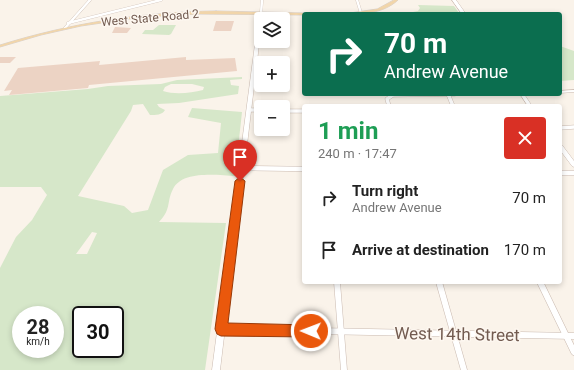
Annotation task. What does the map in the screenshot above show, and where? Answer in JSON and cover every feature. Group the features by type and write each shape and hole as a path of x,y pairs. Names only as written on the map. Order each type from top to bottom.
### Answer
{"main road":[{"path":"365,12 381,8 396,0"},
{"name":"West State Road 2","path":"0,46 65,28 102,21 165,14 254,14"},
{"name":"West State Road 2","path":"290,14 302,14"}],"street":[{"path":"65,28 90,0"},
{"path":"68,23 161,0"},
{"path":"261,12 262,0"},
{"path":"357,0 361,12"},
{"path":"454,0 463,12"},
{"path":"216,370 257,48"},
{"path":"562,92 574,91"},
{"path":"249,110 254,110"},
{"path":"290,111 302,111"},
{"path":"562,128 574,127"},
{"path":"562,149 574,165"},
{"path":"242,168 302,169"},
{"path":"562,173 574,173"},
{"path":"337,284 344,370"},
{"path":"440,284 464,370"},
{"path":"541,284 574,352"},
{"name":"West 14th Street","path":"221,329 574,336"}],"green space":[{"path":"418,5 454,6 458,12 413,12 418,11 420,8"},
{"path":"159,25 176,25 169,35 142,34 145,30 153,30"},
{"path":"562,47 574,51 574,80 562,81"},
{"path":"242,77 242,79 230,80 231,85 239,86 238,94 179,103 157,104 165,110 161,114 150,115 143,104 133,105 131,111 78,196 124,206 132,213 148,210 163,170 188,155 218,153 221,123 188,117 192,108 242,112 235,176 201,175 184,179 173,189 166,213 159,222 226,223 205,370 0,370 0,268 16,237 32,220 47,195 41,187 0,187 0,96 108,86 161,84 177,80","holes":["171,84 192,84 204,87 203,90 188,93 163,91 165,87","92,232 97,233 87,254 76,254"]}],"building":[{"path":"216,21 234,21 231,31 213,31"},
{"path":"115,27 131,28 127,33 112,33"},
{"path":"0,57 16,57 10,63 0,63"},
{"path":"186,57 186,60 235,58 237,71 89,85 88,88 9,95 12,90 4,91 18,68 100,61 99,65"}],"route":[{"path":"240,181 221,329 311,331"}]}
